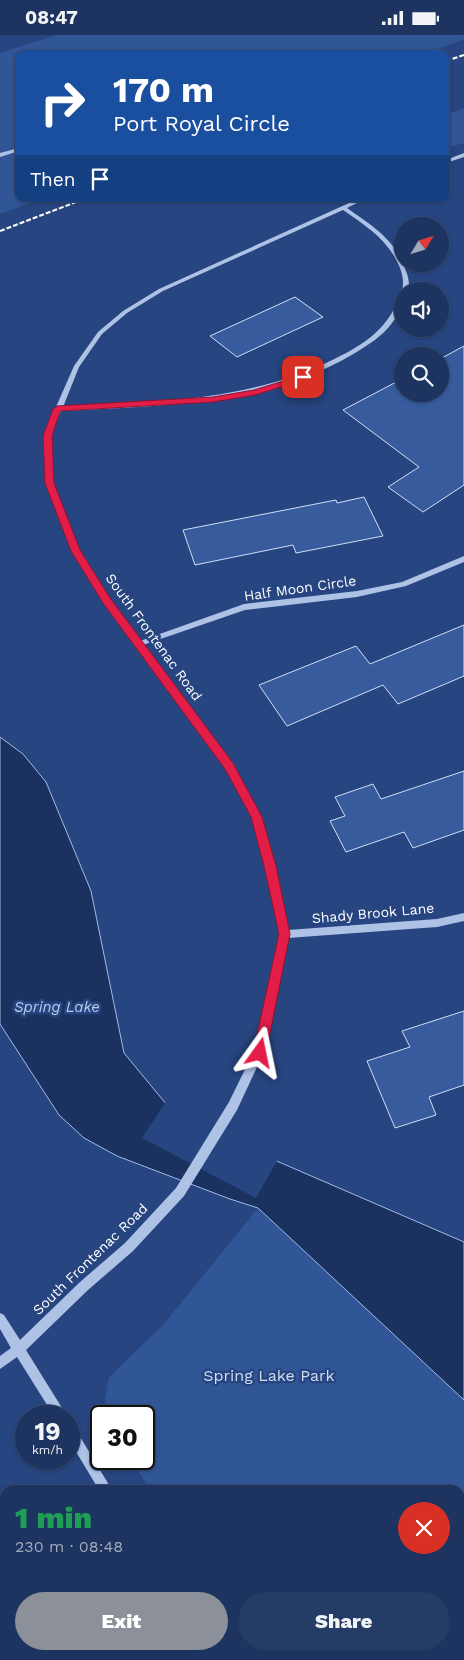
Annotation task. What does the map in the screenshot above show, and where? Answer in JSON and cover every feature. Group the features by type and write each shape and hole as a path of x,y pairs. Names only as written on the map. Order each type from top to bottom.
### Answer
{"street":[{"path":"0,155 15,150"},
{"path":"450,160 464,155"},
{"name":"South Frontenac Road","path":"0,1363 19,1349 84,1286 129,1247 180,1192 231,1109 260,1053 284,934 270,866 256,817 229,766 140,644 106,601 81,559 49,483 47,436 76,367 100,333 125,311 161,290 354,202"},
{"path":"342,207 383,236 392,245 399,257 407,282"},
{"path":"57,409 213,399 255,392 289,383 317,372 377,337 394,317"},
{"name":"Half Moon Circle","path":"140,644 244,607 357,594 403,584 464,559"},
{"name":"Shady Brook Lane","path":"284,934 437,923 464,917"},
{"path":"0,1319 54,1405"},
{"path":"80,1447 103,1485"}],"green space":[{"path":"57,35 464,35 464,39 435,50 15,50 15,202 33,202 0,214 0,53"},
{"path":"464,108 464,143 450,147 450,113"},
{"name":"Spring Lake Park","path":"258,1208 464,1400 464,1485 147,1485 138,1470 155,1470 155,1405 106,1405 109,1377 163,1325"}],"water":[{"name":"Spring Lake","path":"0,737 23,754 46,782 91,891 124,1053 167,1105 228,1140 464,1242 464,1400 258,1208 117,1156 84,1138 59,1115 0,1024"}],"pier":[{"path":"167,1100 229,1138 278,1159 256,1198 142,1138"}],"building":[{"path":"295,297 323,317 237,357 210,336"},
{"path":"464,346 464,485 423,512 388,487 419,467 343,410 394,383 394,402 449,402 449,354"},
{"path":"364,497 383,536 296,553 293,545 195,565 183,530 336,500 337,503"},
{"path":"464,625 464,676 398,704 383,685 287,726 259,685 356,646 370,664"},
{"path":"464,771 464,830 413,848 404,832 346,852 330,821 345,816 335,797 373,784 381,799"},
{"path":"464,1011 464,1085 429,1097 436,1115 395,1128 367,1061 410,1047 402,1031"}],"railway":[{"path":"450,60 464,55"},
{"path":"0,231 76,202"}],"route":[{"path":"260,1053 284,934 270,866 256,817 229,766 140,644 106,601 76,551 49,483 47,436 57,409 213,399 255,392 289,383 303,377"}]}
